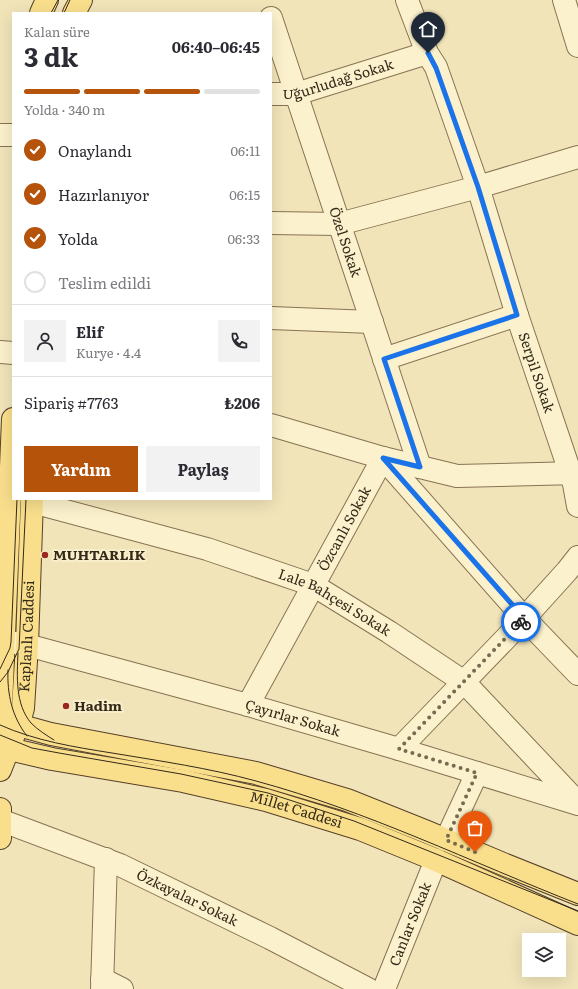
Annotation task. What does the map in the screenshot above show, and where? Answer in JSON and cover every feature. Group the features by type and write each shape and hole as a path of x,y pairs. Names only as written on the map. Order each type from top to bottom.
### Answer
{"main road":[{"path":"41,12 47,0"},
{"path":"75,12 81,0"},
{"name":"Kaplanlı Caddesi","path":"0,770 5,731 2,652 6,474 12,427"},
{"name":"Kaplanlı Caddesi","path":"5,731 23,708 27,645 32,500"},
{"name":"Millet Caddesi","path":"5,731 51,734 256,772 347,800 578,894"},
{"name":"Millet Caddesi","path":"5,731 52,759 183,781 266,800 360,829 436,860 578,924"},
{"path":"0,809 0,838"}],"street":[{"path":"265,0 269,12"},
{"name":"Serpil Sokak","path":"407,0 428,53 436,68 478,187 517,315 574,474 578,506"},
{"path":"564,0 578,46"},
{"name":"Özel Sokak","path":"272,21 420,467"},
{"name":"Uğurludağ Sokak","path":"272,94 296,94 428,53"},
{"path":"0,135 12,135"},
{"path":"272,223 339,224 478,187 578,157"},
{"path":"384,359 517,315"},
{"path":"272,318 372,322"},
{"path":"0,352 12,353"},
{"path":"272,425 383,458 457,476 574,474"},
{"path":"383,458 524,618 578,674"},
{"name":"Özcanlı Sokak","path":"248,705 383,458"},
{"name":"Lale Bahçesi Sokak","path":"32,500 206,549 313,584 464,682 578,804"},
{"path":"399,749 524,618 578,557"},
{"name":"Çayırlar Sokak","path":"2,652 27,645 248,705 399,749 578,804"},
{"path":"446,840 477,773"},
{"name":"Özkayalar Sokak","path":"0,820 120,865 270,938 368,989"},
{"path":"106,859 102,984 122,989"},
{"name":"Canlar Sokak","path":"384,989 436,860"}],"tram line":[{"path":"52,12 58,0"},
{"path":"64,12 70,0"},
{"path":"0,669 10,648 11,642 17,500"},
{"path":"0,682 8,672 19,649 26,500"},
{"path":"18,653 18,690 22,707 31,723 54,740"},
{"path":"8,670 8,688 14,713 27,736"},
{"path":"0,725 14,731 55,743 220,772 297,793 378,822 578,904"},
{"path":"0,735 32,748 181,774 268,793 354,821 578,911"}],"way so far":[{"path":"475,852 446,840 477,773 399,749 521,622"}],"place":[{"name":"MUHTARLIK","path":"45,555"},
{"name":"Hadim","path":"66,706"}],"route":[{"path":"428,53 436,68 478,187 517,315 384,359 420,467 383,458 524,618 521,622"}]}
